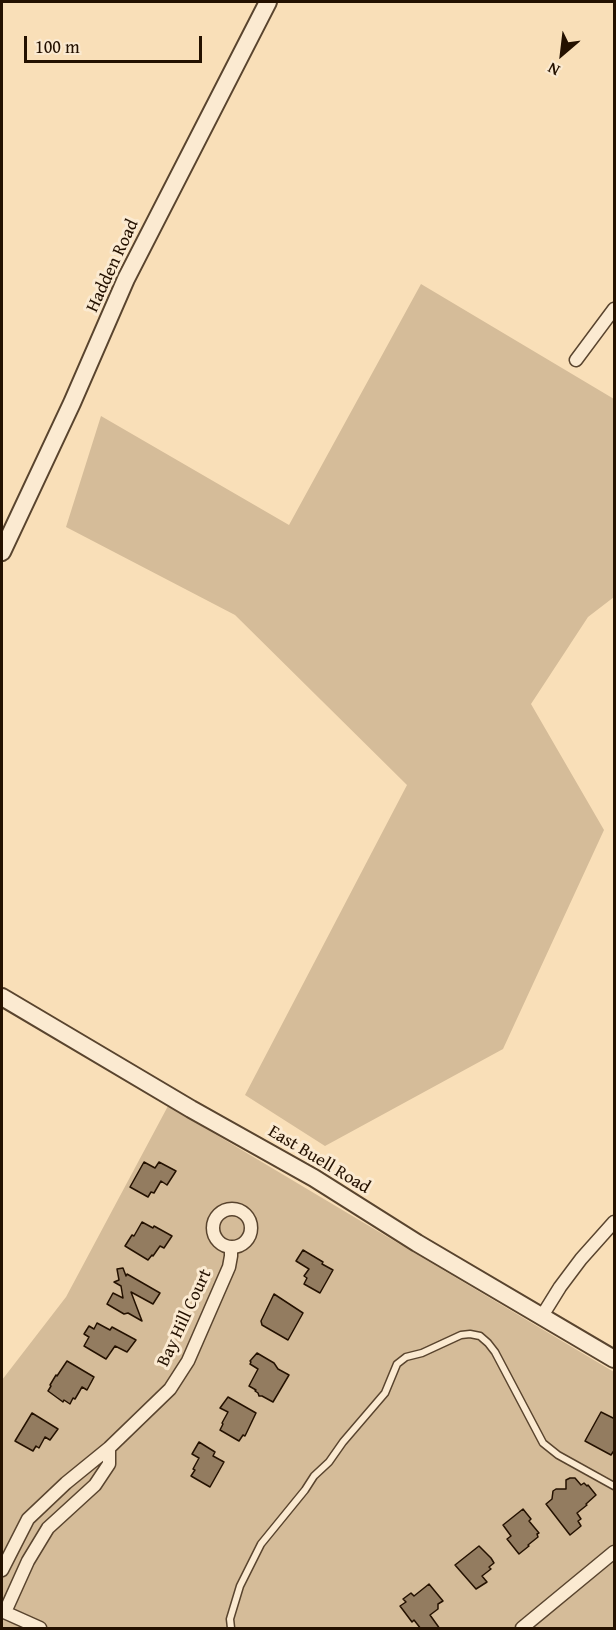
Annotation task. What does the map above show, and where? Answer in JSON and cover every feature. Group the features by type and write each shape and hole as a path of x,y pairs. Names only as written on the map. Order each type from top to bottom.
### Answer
{"street":[{"name":"Hadden Road","path":"4,542 72,403 126,279 268,2"},
{"path":"576,360 615,309"},
{"name":"East Buell Road","path":"2,997 191,1109 314,1178 417,1244 615,1359"},
{"path":"542,1316 581,1259 615,1222"},
{"name":"Bay Hill Court","path":"2,1570 28,1519 66,1483 109,1448 170,1389 188,1361 229,1267 231,1248"},
{"name":"Bay Hill Court","path":"3,1612 28,1561 48,1528 94,1485 109,1464 109,1448"},
{"path":"522,1629 615,1552"},
{"path":"3,1612 40,1629"}],"lane":[{"path":"231,1629 230,1619 240,1586 261,1544 314,1476 329,1462 343,1442 385,1394 397,1364 406,1357 422,1353 456,1336 470,1334 480,1336 488,1343 543,1443 558,1455 615,1486"}],"shaded area":[{"path":"421,284 614,399 614,597 588,617 531,704 604,830 503,1049 325,1146 245,1095 407,785 235,615 66,527 101,416 289,525"},
{"path":"168,1106 614,1372 614,1628 2,1628 2,1380 66,1297"}],"building":[{"path":"144,1162 155,1168 159,1162 176,1171 167,1185 161,1181 154,1193 151,1192 148,1197 130,1187"},
{"path":"142,1222 172,1236 164,1248 160,1246 148,1260 125,1246"},
{"path":"303,1250 333,1270 320,1293 304,1284 307,1278 304,1276 309,1269 296,1261"},
{"path":"123,1268 126,1276 127,1274 160,1293 153,1304 131,1292 142,1321 107,1304 113,1293 123,1298 121,1286 114,1282 119,1280 117,1269"},
{"path":"274,1294 303,1313 288,1340 262,1325 261,1321"},
{"path":"97,1323 110,1330 112,1327 136,1340 127,1352 115,1346 106,1359 84,1346 89,1337 84,1334 89,1326 94,1329"},
{"path":"257,1353 289,1375 273,1402 259,1396 256,1390 249,1386 258,1369 250,1364 250,1361"},
{"path":"67,1361 94,1377 87,1390 82,1387 70,1404 64,1400 63,1402 48,1391 56,1375"},
{"path":"228,1397 256,1413 245,1436 243,1435 239,1441 220,1430 228,1412 220,1408"},
{"path":"601,1412 615,1419 615,1449 611,1455 585,1441"},
{"path":"32,1413 58,1429 50,1440 45,1437 39,1448 36,1446 33,1451 15,1441"},
{"path":"199,1442 215,1452 213,1456 224,1462 210,1487 191,1476 199,1458 192,1454"},
{"path":"575,1478 581,1485 584,1483 588,1485 596,1495 577,1513 581,1519 578,1521 581,1526 570,1535 546,1504 552,1499 553,1491 566,1489 566,1480"},
{"path":"523,1509 539,1533 538,1537 519,1554 507,1539 511,1536 503,1525"},
{"path":"479,1546 494,1563 489,1567 491,1569 482,1576 487,1582 476,1589 455,1565"},
{"path":"429,1584 443,1601 430,1615 440,1629 421,1629 414,1620 412,1622 400,1606 406,1602 403,1599 411,1593 414,1596"}]}
